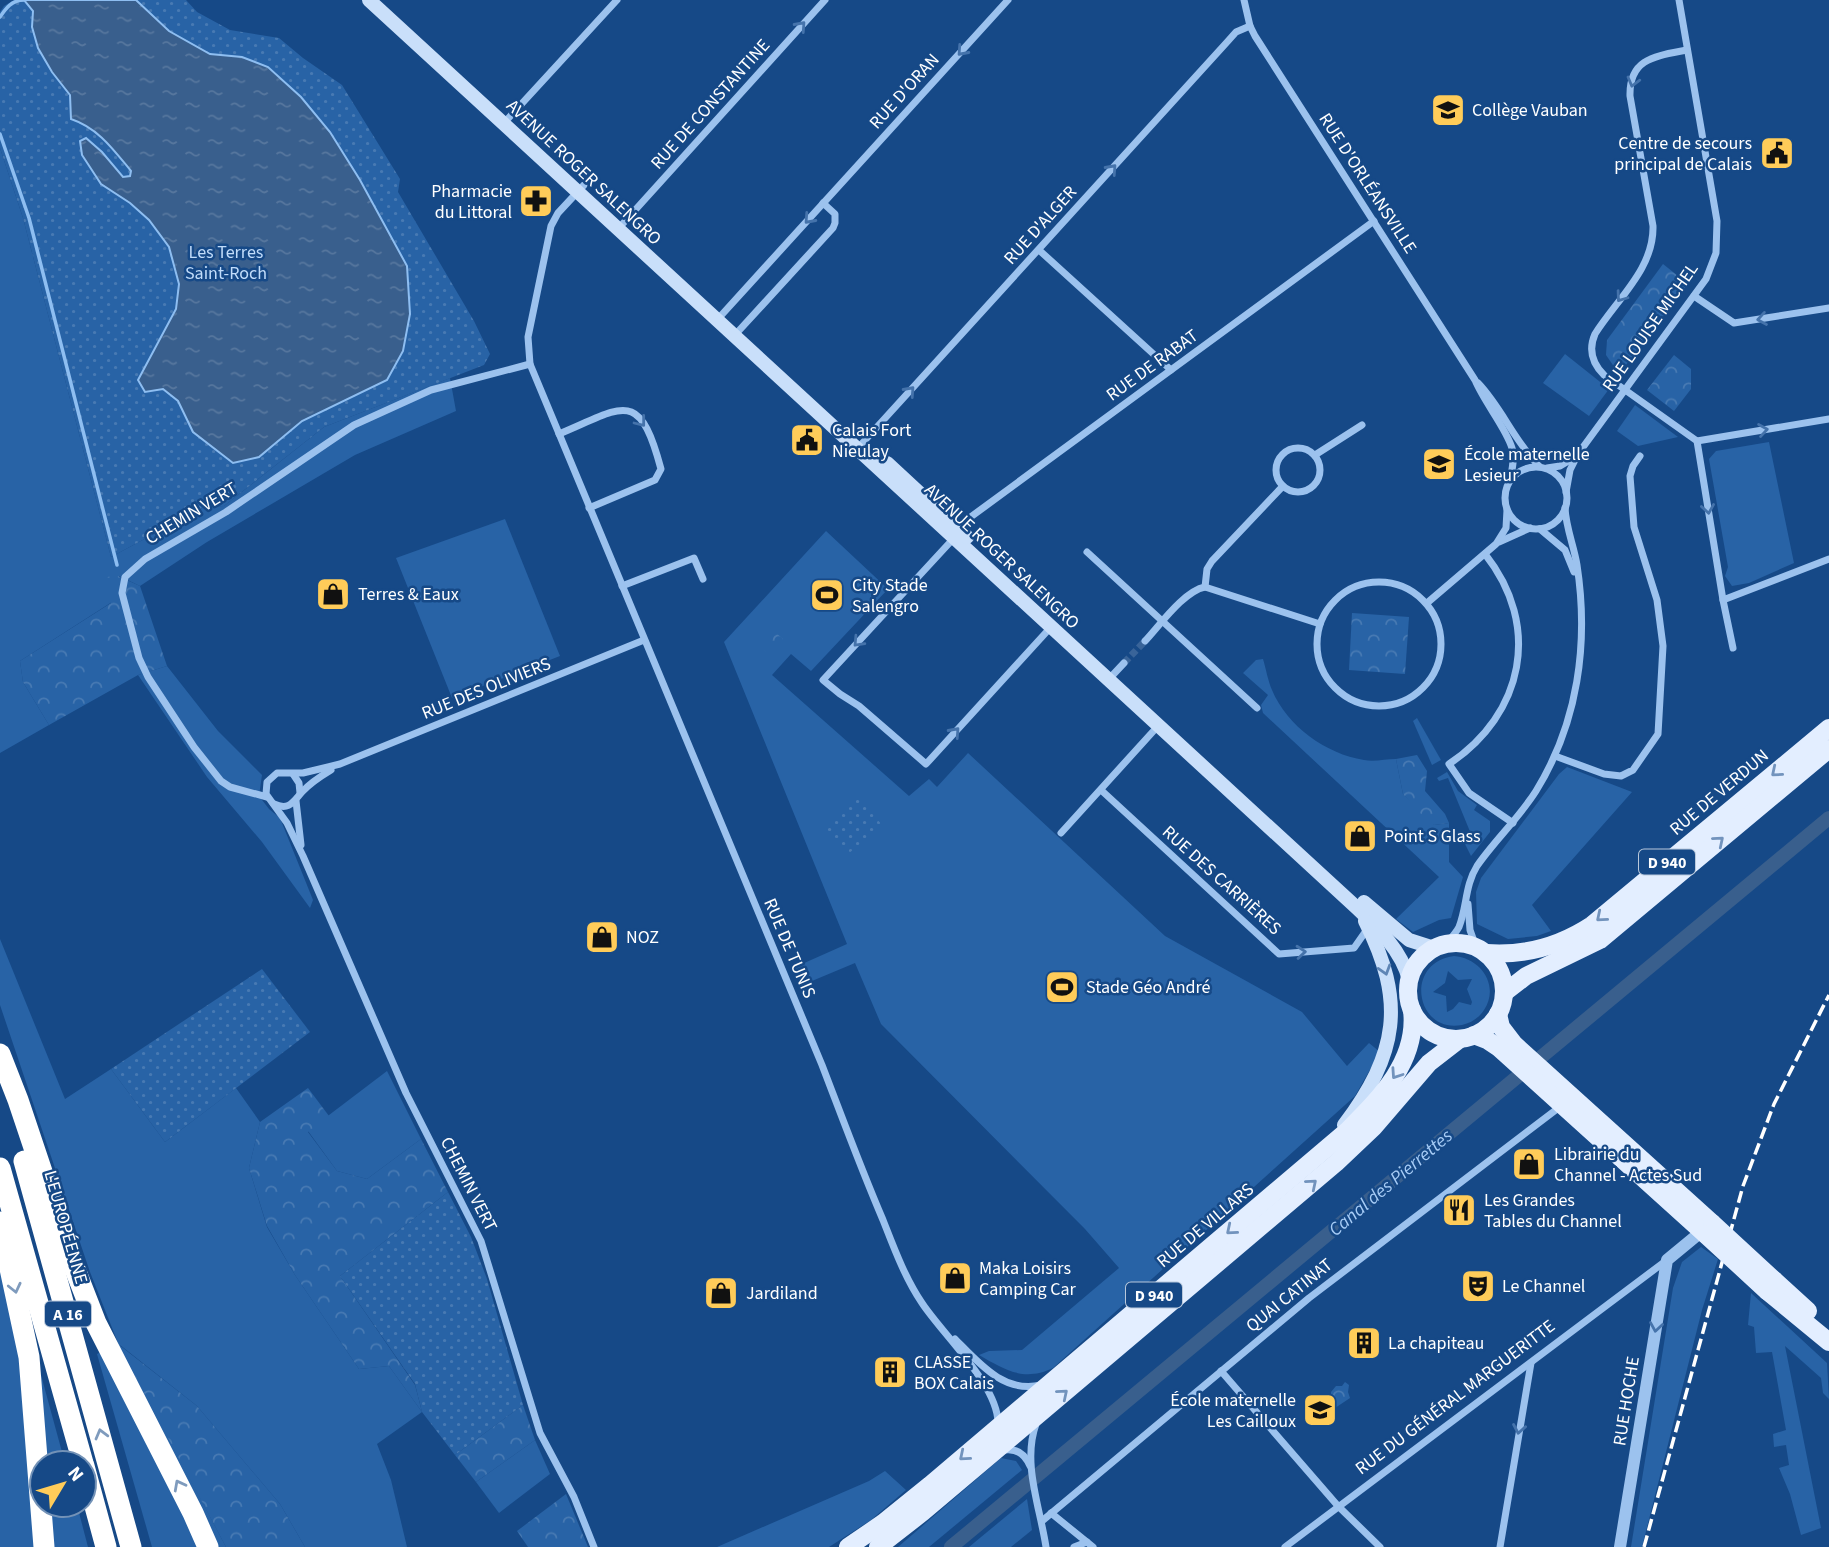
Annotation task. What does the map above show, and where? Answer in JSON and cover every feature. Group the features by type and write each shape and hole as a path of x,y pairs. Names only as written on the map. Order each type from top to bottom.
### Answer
{"highway":[{"path":"0,1054 73,1265 96,1323 208,1547"},
{"name":"L'EUROPÉENNE","path":"0,1082 131,1547"},
{"name":"A 16","path":"0,1168 80,1449"},
{"path":"0,1222 29,1357 44,1547"},
{"name":"A 16","path":"98,1517 106,1547"}],"main road":[{"name":"AVENUE ROGER SALENGRO","path":"369,0 506,120 860,445 1051,627 1116,672 1158,726 1383,935 1398,954 1409,980"},
{"name":"AVENUE ROGER SALENGRO","path":"383,0 506,120"},
{"name":"AVENUE ROGER SALENGRO","path":"953,533 1116,672 1397,932 1413,943 1440,946"},
{"name":"RUE DE VERDUN","path":"1481,950 1512,953 1544,948 1584,930 1829,728"},
{"name":"D 940","path":"1504,993 1526,976 1600,940 1829,749"},
{"path":"1321,1154 1369,1089 1380,1068 1392,1014 1388,980 1368,928 1357,908"},
{"path":"1467,1037 1487,1028 1498,1014 1504,993 1500,971 1481,950 1458,943 1440,946 1418,961 1409,980 1408,995 1412,1010 1421,1023 1433,1033 1448,1038 1467,1037 1491,1042 1513,1052 1708,1228 1829,1342"},
{"name":"RUE DE VILLARS","path":"848,1547 891,1517 1321,1154 1367,1110 1397,1073 1412,1040 1412,1010"},
{"path":"1498,1014 1513,1052"},
{"name":"D 940","path":"878,1547 1348,1152 1374,1127 1429,1063 1467,1037"},
{"path":"1770,1285 1829,1330"}],"street":[{"path":"506,120 617,0"},
{"name":"RUE DE CONSTANTINE","path":"621,226 825,0"},
{"name":"RUE D'ORAN","path":"720,317 1007,0"},
{"name":"RUE D'ORLÉANSVILLE","path":"1244,0 1250,26 1475,380 1491,398 1528,455 1543,468"},
{"name":"RUE LOUISE MICHEL","path":"1566,492 1570,470 1578,454 1694,296 1714,261 1718,232 1678,0"},
{"name":"RUE D'ALGER","path":"860,445 1236,32 1250,26"},
{"path":"1686,50 1653,57 1635,71 1630,87 1653,226 1653,244 1642,269 1595,334 1591,349 1594,363 1599,369 1696,441 1733,648"},
{"name":"RUE DE TUNIS","path":"580,188 558,213 551,226 528,337 530,364 822,1065 850,1143 902,1267 913,1290 991,1395 997,1409 998,1427"},
{"path":"737,332 833,228 835,214 823,203"},
{"name":"RUE DE RABAT","path":"1051,627 926,764 859,706 823,680 953,533 1374,221"},
{"path":"1039,250 1171,370"},
{"path":"1694,296 1734,323 1829,308"},
{"name":"CHEMIN VERT","path":"267,797 230,787 217,776 194,747 148,677 139,658 122,593 125,577 145,559 226,512 354,425 440,387 530,364"},
{"name":"RUE D'ORLÉANSVILLE","path":"1475,380 1483,399 1512,447 1510,480"},
{"path":"559,434 620,409 632,410 645,423 654,442 661,470 655,480 589,508"},
{"path":"1696,441 1829,419"},
{"path":"1315,455 1362,425"},
{"path":"1299,448 1315,455 1320,472 1312,487 1299,492 1283,486 1276,470 1283,454 1299,448"},
{"name":"RUE LOUISE MICHEL","path":"1543,468 1563,464 1578,454"},
{"path":"1555,756 1604,774 1621,776 1633,770 1658,733 1663,646 1657,600 1634,527 1630,476 1640,456"},
{"path":"1427,603 1496,544 1506,528 1507,509 1504,498 1510,480 1522,469 1543,468 1561,479 1566,492 1566,523 1577,566 1582,627 1580,668 1573,704 1555,756 1536,792 1471,876 1459,928 1440,946"},
{"path":"1205,587 1207,569 1212,561 1283,486"},
{"path":"1507,509 1516,522 1530,528 1540,528 1557,521 1565,508"},
{"path":"1496,544 1530,528"},
{"path":"1540,528 1565,550 1578,590"},
{"path":"1087,552 1257,708"},
{"path":"1485,554 1500,575 1511,600 1518,633 1516,666 1507,699 1493,723 1477,743 1449,764 1469,793 1513,823"},
{"path":"622,586 694,558 703,579"},
{"path":"1723,600 1829,559"},
{"path":"1385,581 1397,584 1408,588 1427,603 1438,621 1442,643 1438,666 1418,693 1398,704 1364,705 1343,695 1328,679 1318,658 1317,635 1320,624 1340,595 1362,584 1385,581"},
{"path":"1145,640 1186,596 1205,587 1320,624"},
{"name":"RUE DES OLIVIERS","path":"340,764 644,640"},
{"path":"1061,833 1158,726"},
{"path":"340,764 285,806 274,804 267,797 266,785 272,775 282,771 292,774 340,764"},
{"path":"292,774 299,783 298,797"},
{"name":"RUE DES CARRIÈRES","path":"1101,790 1279,954 1354,947 1368,928"},
{"name":"CHEMIN VERT","path":"298,797 303,856"},
{"name":"CHEMIN VERT","path":"274,804 287,822 303,856 405,1093 481,1241 540,1433 574,1497 596,1547"},
{"path":"1467,892 1470,930 1481,950"},
{"name":"QUAI CATINAT","path":"1042,1521 1309,1298 1569,1101"},
{"name":"RUE DU GÉNÉRAL MARGUERITTE","path":"1285,1547 1708,1228"},
{"name":"RUE HOCHE","path":"1620,1547 1667,1260"},
{"name":"RUE DE TUNIS","path":"934,1319 983,1367 1006,1382 1031,1387 1052,1382"},
{"path":"1500,1547 1531,1362"},
{"path":"1221,1371 1338,1506 1380,1547"},
{"path":"1040,1413 1034,1431 1031,1468 1046,1547"},
{"path":"993,1453 1008,1450 1021,1453 1031,1468"},
{"path":"1051,1513 1090,1544"},
{"path":"1074,1547 1090,1544"}],"green space":[{"name":"Les Terres Saint-Roch","path":"14,0 186,0 197,12 230,30 279,38 342,85 400,179 398,192 474,321 490,354 484,365 324,427 224,506 204,507 111,557 23,218 0,148 0,12"},
{"path":"0,148 23,218 111,557 204,507 224,506 324,427 450,378 456,411 355,455 207,542 140,586 119,576 112,602 20,661 23,682 49,725 0,753"},
{"path":"1663,264 1688,284 1619,374 1606,355 1607,340"},
{"path":"1565,354 1609,389 1589,416 1543,383"},
{"path":"1674,355 1691,369 1691,389 1674,411 1647,390"},
{"path":"1635,405 1678,437 1638,446 1617,431"},
{"path":"1769,442 1794,563 1749,583 1732,586 1725,576 1728,567 1709,459 1716,451"},
{"path":"505,519 560,656 452,698 396,558"},
{"name":"Stade Géo André","path":"826,531 888,589 811,671 791,654 772,675 909,796 929,779 937,787 968,753 1165,936 1302,1012 1347,1066 1369,1043 1380,1052 1355,1096 1053,1368 1043,1372 1015,1372 979,1355 989,1351 1022,1350 1119,1268 1085,1229 881,1024 855,963 800,986 793,968 847,944 724,642"},
{"path":"118,576 140,586 167,666 138,675 49,725 23,682 20,661 111,603 106,577"},
{"path":"1352,613 1409,617 1405,674 1349,670"},
{"path":"768,626 783,639 770,655 755,642"},
{"path":"1263,659 1279,703 1287,715 1309,736 1350,757 1368,761 1396,759 1403,794 1434,825 1449,823 1449,862 1463,877 1451,918 1439,920 1413,932 1396,919 1439,877 1263,713 1261,705 1268,695 1243,673 1256,660"},
{"path":"167,666 218,731 262,775 259,796 280,818 313,900 310,908 262,842 207,777 138,675"},
{"path":"1417,718 1441,760 1432,765 1413,721"},
{"path":"1417,755 1427,771 1425,791 1445,814 1449,823 1429,823 1403,794 1396,759"},
{"path":"1567,767 1632,792 1532,905 1551,931 1537,936 1508,939 1477,924 1476,892 1481,878"},
{"path":"1447,772 1458,791 1477,805 1474,810 1490,821 1490,832 1471,856 1462,838 1471,834 1448,778 1439,781 1437,778"},
{"path":"858,796 882,825 848,854 823,825"},
{"path":"0,939 65,1099 111,1069 165,1142 236,1088 260,1122 249,1168 267,1227 295,1275 359,1369 389,1366 422,1412 377,1444 391,1480 407,1547 305,1547 280,1504 197,1406 120,1345 226,1547 152,1547 97,1354 118,1343 90,1272 0,1005"},
{"path":"1454,956 1464,958 1480,968 1485,975 1490,992 1482,1013 1477,1018 1462,1025 1446,1025 1434,1019 1426,1009 1422,983 1427,971 1438,961","holes":["1448,971 1458,980 1472,979 1467,989 1471,1005 1459,1002 1447,1012 1446,996 1433,992 1445,983"]},
{"path":"262,969 310,1032 165,1142 111,1069"},
{"path":"387,1071 421,1139 367,1179 337,1171 308,1131"},
{"path":"308,1088 329,1116 308,1132 337,1171 367,1179 421,1139 448,1192 340,1276 415,1385 422,1412 389,1366 359,1369 295,1275 267,1226 249,1168 260,1122"},
{"path":"448,1192 471,1237 487,1279 523,1405 455,1455 422,1412 415,1384 340,1276"},
{"path":"0,1247 27,1397 30,1449 28,1449 28,1519 35,1519 37,1547 0,1547"},
{"path":"1701,1247 1718,1259 1702,1310 1642,1547 1631,1547 1673,1288 1682,1262"},
{"path":"1751,1293 1827,1363 1829,1399 1823,1393 1821,1378 1785,1346 1821,1528 1801,1535 1790,1494 1779,1468 1789,1465 1786,1445 1774,1447 1773,1434 1786,1430 1772,1352 1756,1353 1754,1327 1748,1325"},
{"path":"32,1342 61,1449 42,1449"},
{"path":"118,1344 197,1406 280,1504 305,1547 226,1547"},
{"path":"1345,1382 1349,1385 1350,1398 1335,1408 1331,1392"},
{"path":"523,1405 535,1440 476,1482 455,1455"},
{"path":"535,1440 550,1474 499,1513 476,1482"},
{"path":"1001,1458 1016,1461 1022,1470 929,1547 898,1547"},
{"path":"885,1471 906,1490 871,1520 829,1547 717,1547 869,1481"},
{"path":"566,1494 588,1547 528,1547 517,1531"},
{"path":"1027,1499 1032,1530 1011,1547 969,1547"},
{"path":"48,1519 81,1519 88,1547 50,1547"}],"water":[{"path":"24,0 136,0 169,31 210,54 242,57 268,67 301,97 330,132 407,266 410,314 403,351 387,380 302,421 259,457 233,463 193,432 178,401 163,389 145,392 138,380 176,309 179,284 169,247 149,220 130,203 101,184 82,155 80,141 86,138 123,177 130,176 131,171 104,140 71,119 70,95 38,48 32,27 33,11"}],"waterway":[{"path":"0,17 13,3 24,0"},
{"path":"0,134 29,218 117,565"},
{"name":"Canal des Pierrettes","path":"951,1547 1829,818"}],"tunnel":[{"path":"1124,663 1145,641"}],"railway":[{"path":"1644,1547 1743,1186 1774,1104 1829,995"}],"place":[{"name":"Collège Vauban","path":"1448,110"},
{"name":"Centre de secours principal de Calais","path":"1777,153"},
{"name":"Pharmacie du Littoral","path":"536,201"},
{"name":"Calais Fort Nieulay","path":"807,440"},
{"name":"École maternelle Lesieur","path":"1439,464"},
{"name":"Terres & Eaux","path":"333,594"},
{"name":"City Stade Salengro","path":"827,595"},
{"name":"Point S Glass","path":"1360,836"},
{"name":"NOZ","path":"602,937"},
{"name":"Stade Géo André","path":"1062,987"},
{"name":"Librairie du Channel - Actes Sud","path":"1529,1164"},
{"name":"Les Grandes Tables du Channel","path":"1459,1210"},
{"name":"Maka Loisirs Camping Car","path":"955,1278"},
{"name":"Le Channel","path":"1478,1286"},
{"name":"Jardiland","path":"721,1293"},
{"name":"La chapiteau","path":"1364,1343"},
{"name":"CLASSE BOX Calais","path":"890,1372"},
{"name":"École maternelle Les Cailloux","path":"1320,1410"}]}
